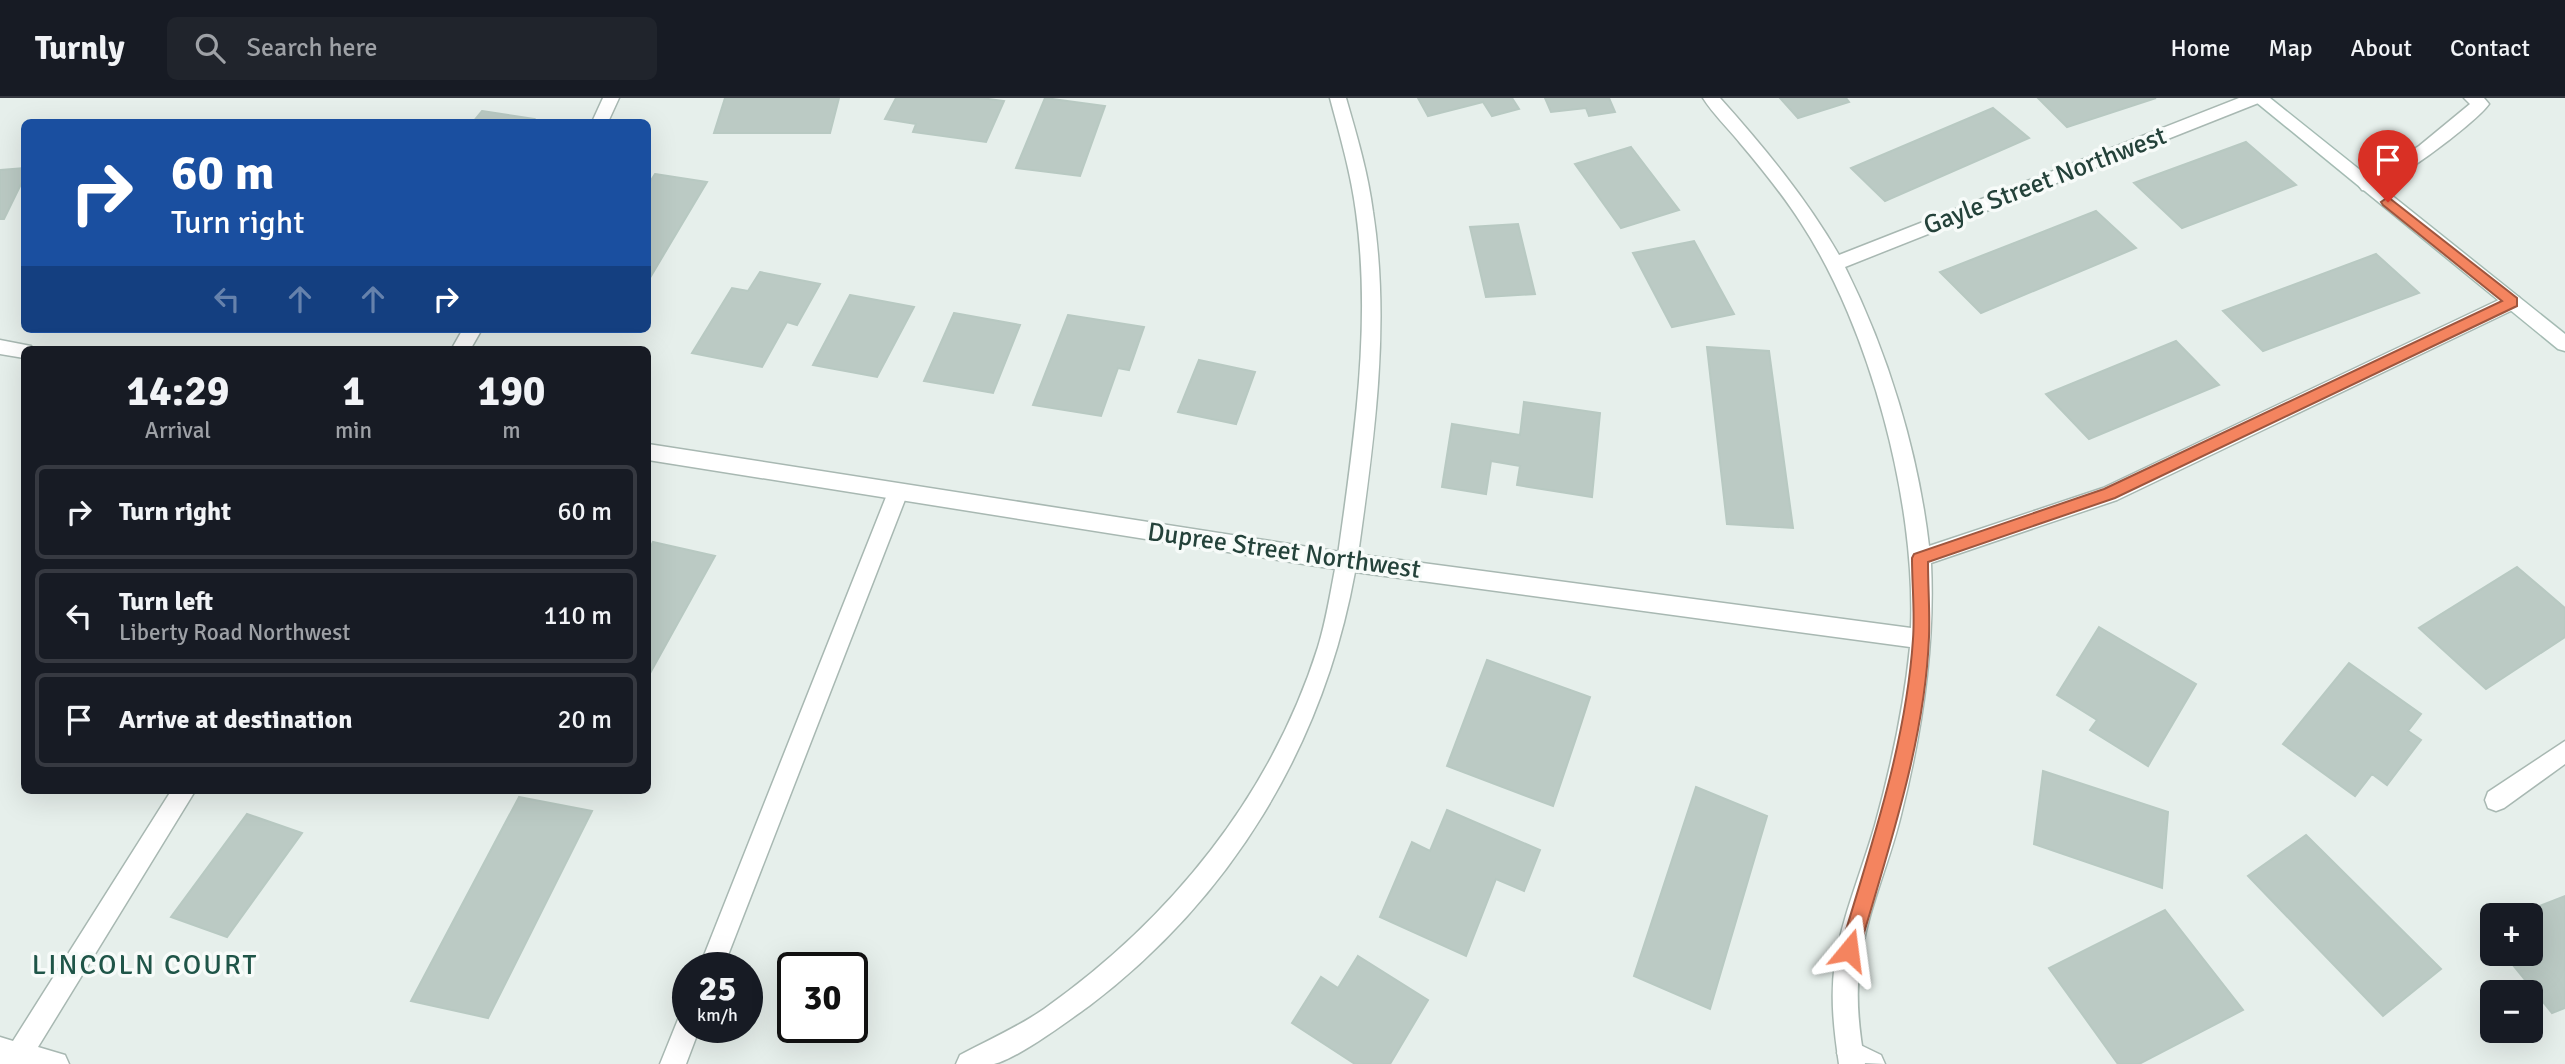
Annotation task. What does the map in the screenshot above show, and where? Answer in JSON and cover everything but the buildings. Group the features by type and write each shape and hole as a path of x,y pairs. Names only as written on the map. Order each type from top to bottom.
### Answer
{"street":[{"path":"601,119 611,98"},
{"path":"969,1064 1051,1019 1131,958 1198,888 1257,809 1300,728 1329,648 1347,562 1362,454 1373,311 1371,250 1361,184 1338,98"},
{"path":"1711,98 1748,140 1798,207 1834,264 1887,395 1909,487 1920,558 1921,639 1910,725 1892,803 1849,950 1846,1002 1858,1060"},
{"path":"2257,98 2565,344"},
{"name":"Gayle Street Northwest","path":"1834,264 2257,98"},
{"path":"2368,186 2425,150 2481,104 2472,98"},
{"path":"1920,558 2110,494 2512,302"},
{"path":"0,347 21,350"},
{"name":"Dupree Street Northwest","path":"651,452 1347,562 1921,639"},
{"path":"717,952 898,492"},
{"path":"2496,800 2565,751"},
{"path":"55,1064 11,1056 182,794"},
{"path":"673,1064 681,1043"}],"district":[{"name":"LINCOLN COURT","path":"145,965"}],"route":[{"path":"1849,950 1892,803 1910,725 1921,639 1920,558 2110,494 2512,302 2388,202"}]}
